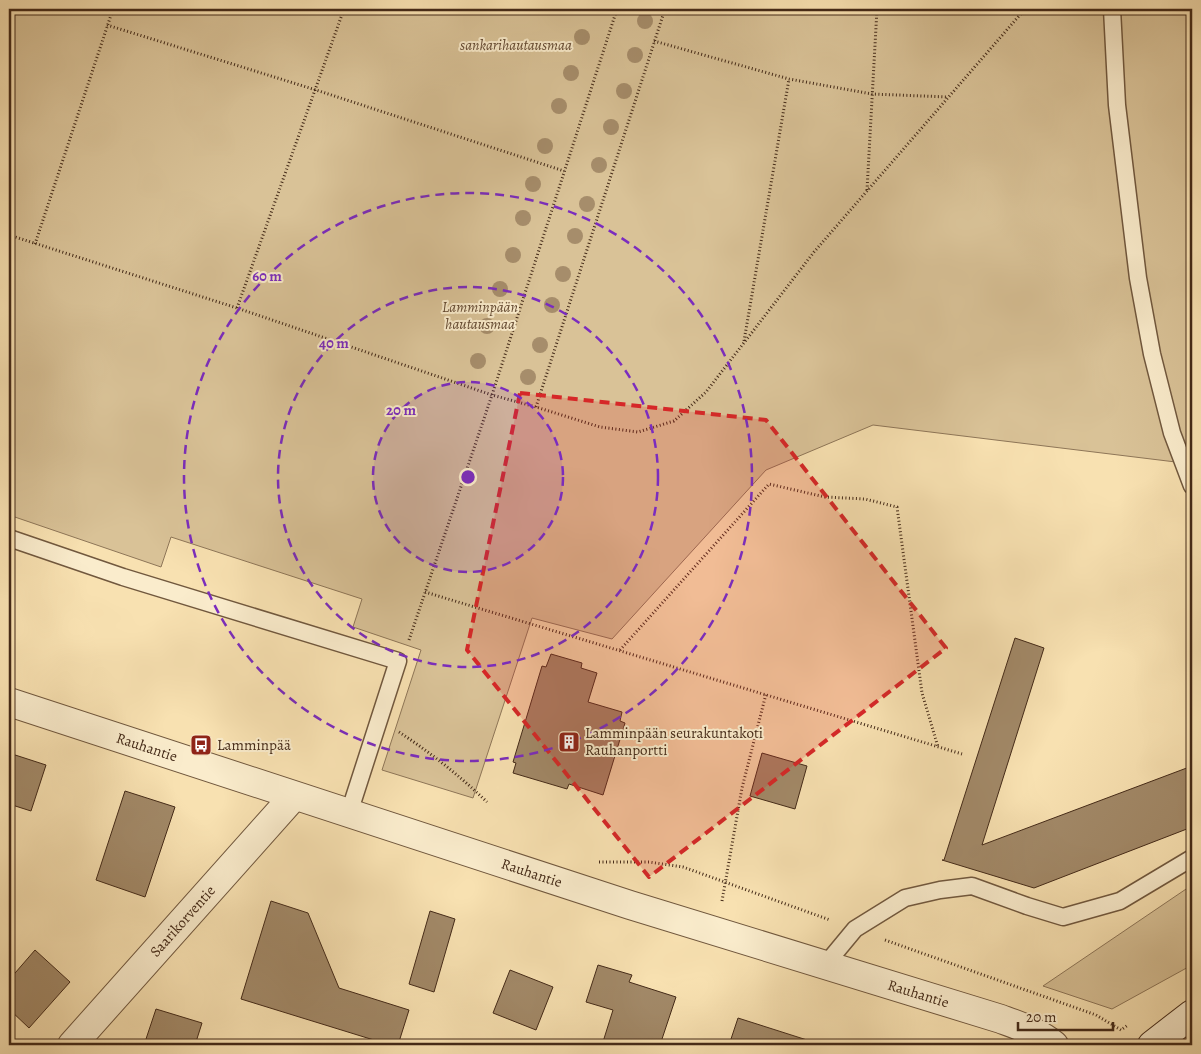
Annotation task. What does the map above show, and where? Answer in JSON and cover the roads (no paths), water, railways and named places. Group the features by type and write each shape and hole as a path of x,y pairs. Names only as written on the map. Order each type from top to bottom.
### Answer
{"street":[{"name":"Rauhantie","path":"9,702 622,902 1001,1019 1026,1028 1054,1045"},
{"name":"Saarikorventie","path":"72,1045 294,796"},
{"path":"1152,1045 1192,1014"}],"lane":[{"path":"1112,9 1117,106 1138,278 1152,354 1172,433 1192,486"},
{"path":"9,538 123,576 398,661 349,813"},
{"path":"826,964 855,929 905,898 940,890 972,886 1027,906 1063,916 1120,900 1192,858"}],"place":[{"name":"Lamminpään seurakuntakoti Rauhanportti","path":"569,742"},
{"name":"Lamminpää","path":"201,745"}],"park label":[{"name":"sankarihautausmaa","path":"516,45"},
{"name":"Lamminpään hautausmaa","path":"480,316"}]}
